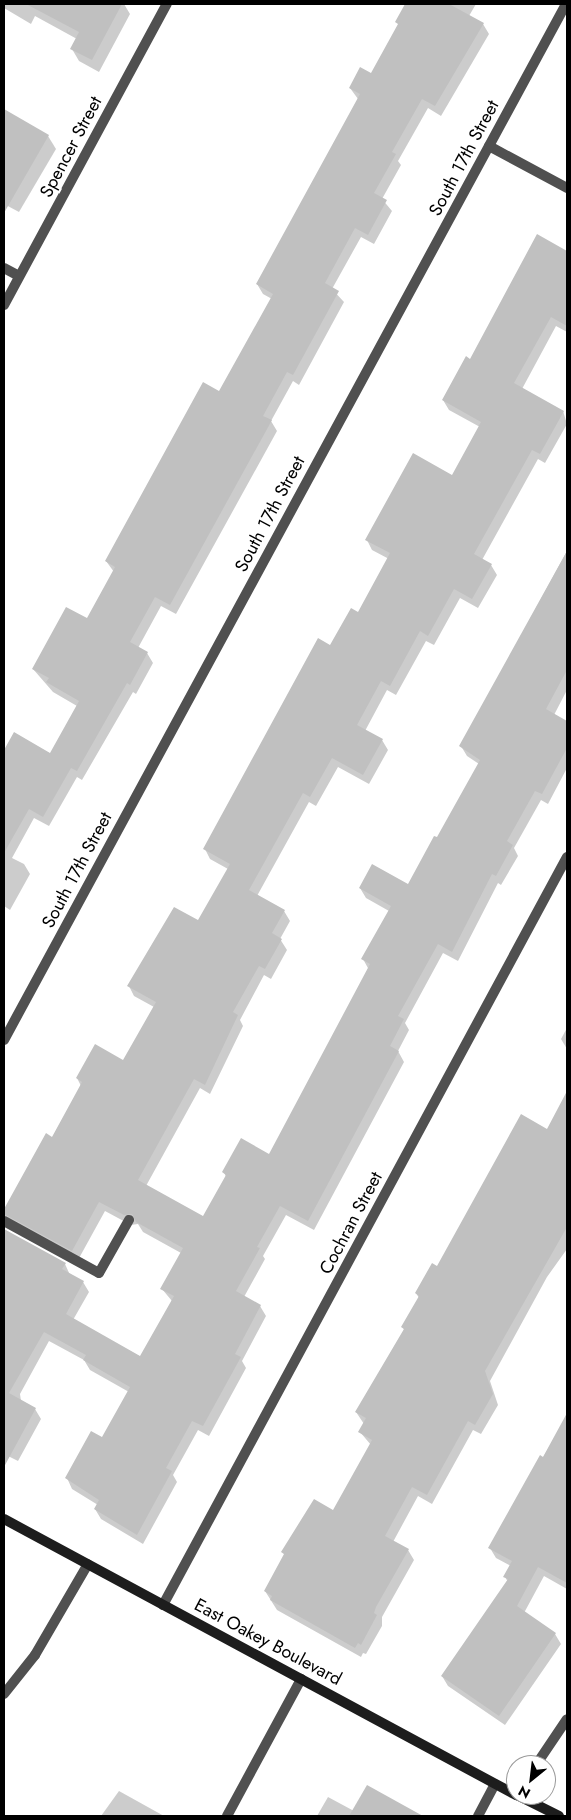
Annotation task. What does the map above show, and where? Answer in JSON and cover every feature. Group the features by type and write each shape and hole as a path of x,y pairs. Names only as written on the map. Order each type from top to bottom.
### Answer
{"street":[{"name":"Spencer Street","path":"4,306 167,4"},
{"name":"South 17th Street","path":"4,1040 566,4"},
{"path":"488,146 567,188"},
{"path":"4,268 20,276"},
{"name":"Cochran Street","path":"163,1605 567,857"},
{"path":"4,1222 99,1274 129,1220"},
{"name":"East Oakey Boulevard","path":"4,1519 506,1789"},
{"path":"4,1694 35,1655 88,1564"},
{"path":"227,1816 301,1679"},
{"path":"543,1755 567,1719"},
{"path":"478,1816 496,1784"},
{"name":"East Oakey Boulevard","path":"538,1805 559,1816"}],"building":[{"path":"26,4 122,4 92,60 70,49 79,32"},
{"path":"405,4 449,4 484,23 435,106 422,99 392,152 396,154 374,193 387,200 368,235 355,228 325,283 339,291 293,375 287,372 263,416 272,420 170,605 155,597 130,642 148,652 130,685 127,683 77,771 71,768 43,817 29,809 4,853 4,750 14,732 50,753 79,701 46,682 49,678 32,669 66,607 87,618 115,567 105,561 203,382 219,391 273,294 256,284 360,94 349,88 360,67 371,73 398,24 395,22"},
{"path":"4,109 49,135 4,213"},
{"path":"537,234 567,251 567,326 551,317 514,383 564,411 540,454 532,450 474,554 492,564 472,599 454,589 428,636 420,631 390,686 381,681 357,725 383,739 363,775 332,758 310,797 303,793 249,890 285,910 272,933 282,939 265,969 259,966 233,1012 238,1015 205,1085 194,1079 138,1180 203,1216 226,1175 222,1172 241,1138 269,1154 370,964 361,959 391,906 359,888 372,864 408,884 434,836 437,837 480,760 459,746 567,551 567,670 546,709 567,721 567,748 542,794 535,791 507,841 513,845 496,876 492,874 452,952 438,944 398,1016 404,1019 390,1046 399,1051 308,1221 280,1206 257,1247 260,1248 236,1291 261,1305 235,1354 241,1357 203,1426 192,1421 166,1468 172,1471 137,1535 94,1509 99,1500 65,1478 91,1431 102,1437 130,1387 83,1360 86,1355 44,1332 9,1393 36,1408 4,1467 4,1229 66,1263 62,1269 84,1281 66,1314 140,1356 174,1296 160,1289 183,1248 136,1222 132,1214 124,1215 99,1202 72,1251 4,1214 4,1209 46,1133 52,1137 82,1082 76,1078 95,1044 123,1060 156,1002 127,986 174,907 198,920 230,864 203,849 318,638 330,645 351,608 358,612 390,553 365,540 413,453 452,475 481,422 442,400 466,356 470,359"},
{"path":"567,1091 567,1227 485,1371 493,1394 475,1425 468,1421 427,1495 412,1487 385,1536 409,1549 376,1607 374,1613 377,1615 361,1645 358,1643 355,1648 270,1600 272,1596 264,1591 284,1554 281,1552 314,1499 333,1510 372,1440 358,1432 366,1418 355,1412 404,1329 401,1327 419,1296 415,1293 432,1263 437,1266 521,1114 547,1129"},
{"path":"567,1413 567,1583 538,1567 517,1606 556,1633 499,1716 441,1676 508,1579 503,1577 512,1561 488,1548 540,1455 543,1457"},
{"path":"367,1785 423,1816 349,1816"}]}
